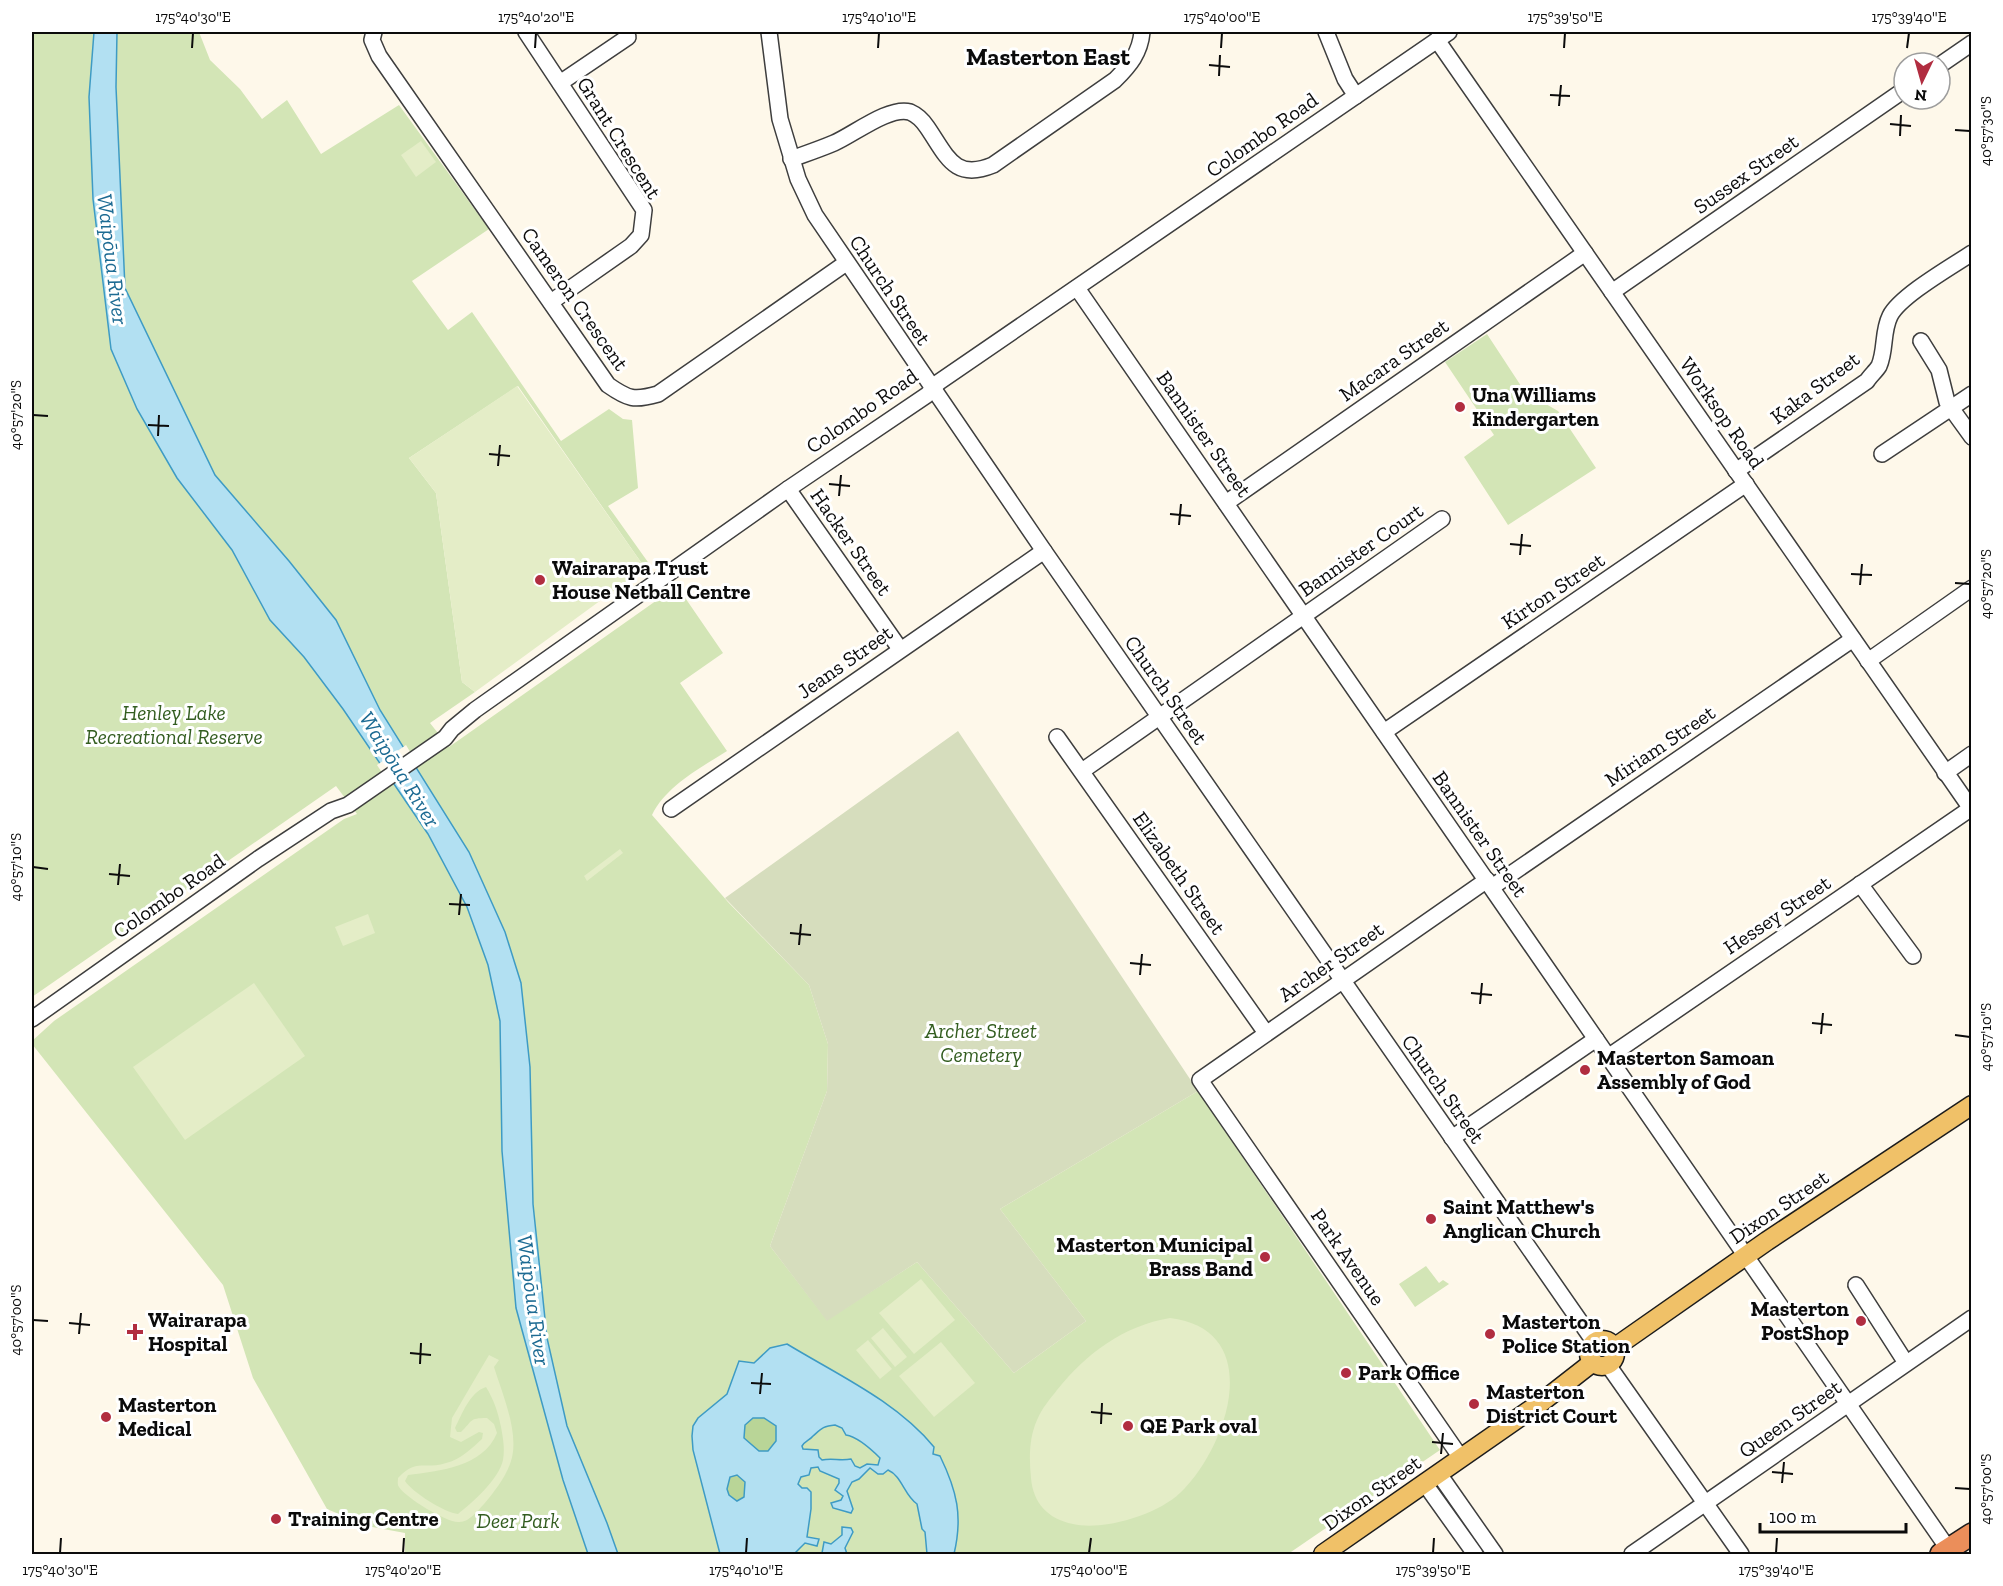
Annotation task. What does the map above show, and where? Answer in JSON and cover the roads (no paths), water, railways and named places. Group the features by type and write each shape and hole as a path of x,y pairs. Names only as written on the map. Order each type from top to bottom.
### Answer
{"highway":[{"path":"1945,1552 1971,1534"}],"main road":[{"name":"Dixon Street","path":"1323,1554 1605,1358 1746,1256 1971,1105"},
{"path":"1595,1343 1605,1341 1605,1358"}],"street":[{"name":"Cameron Crescent","path":"374,32 372,40 379,56 608,385 625,397 642,399 658,394 846,263"},
{"name":"Grant Crescent","path":"526,32 644,210 641,236 631,246 550,302"},
{"name":"Church Street","path":"769,32 780,119 798,179 815,215 1044,551 1595,1343"},
{"path":"791,159 834,143 882,117 896,112 910,112 922,120 952,162 964,170 978,171 993,165 1115,80 1131,64 1139,50 1142,32"},
{"path":"1326,32 1345,79 1356,96"},
{"name":"Colombo Road","path":"32,1019 446,732 788,489 927,395 939,382 1443,36"},
{"name":"Worksop Road","path":"1443,36 1585,253 1971,809"},
{"path":"560,83 628,37"},
{"path":"1952,56 1971,43"},
{"name":"Sussex Street","path":"1612,292 1892,98"},
{"name":"Macara Street","path":"1226,503 1585,253"},
{"name":"Kaka Street","path":"1736,471 1867,381 1878,367 1884,328 1891,313 1904,300 1971,253"},
{"name":"Bannister Street","path":"1077,288 1848,1404 1945,1552"},
{"path":"1921,341 1939,370 1951,408 1971,437"},
{"path":"1882,454 1971,394"},
{"name":"Kirton Street","path":"1384,732 1746,484"},
{"name":"Hacker Street","path":"788,489 900,649"},
{"name":"Bannister Court","path":"1082,771 1442,519"},
{"name":"Jeans Street","path":"671,809 1044,551"},
{"path":"1868,661 1971,588"},
{"name":"Miriam Street","path":"1489,883 1852,639"},
{"name":"Elizabeth Street","path":"1057,737 1266,1033"},
{"path":"1945,773 1971,754"},
{"name":"Hessey Street","path":"1608,1057 1971,809"},
{"name":"Archer Street","path":"1200,1080 1342,980 1489,883"},
{"path":"1860,884 1913,956"},
{"path":"1452,1138 1596,1040"},
{"name":"Park Avenue","path":"1200,1080 1461,1458"},
{"path":"1856,1285 1906,1363"},
{"name":"Queen Street","path":"1632,1554 1971,1318"},
{"path":"1605,1358 1741,1554"},
{"path":"1432,1479 1476,1554"},
{"path":"1432,1479 1495,1554"}],"water":[{"name":"Waipōua River","path":"94,32 117,32 116,87 125,288 215,475 336,620 380,710 469,852 505,932 521,983 530,1067 533,1204 547,1338 567,1426 618,1554 588,1554 563,1480 516,1308 502,1151 500,1021 488,965 467,907 428,834 343,709 304,657 270,620 232,550 177,478 137,409 111,349 93,199 89,97"},
{"path":"787,1344 846,1378 902,1416 934,1447 933,1454 940,1456 951,1481 957,1504 958,1528 954,1554 927,1554 925,1532 922,1529 917,1504 893,1473 888,1470 883,1474 878,1474 870,1468 859,1479 852,1482 847,1491 853,1509 851,1513 833,1508 831,1503 841,1500 843,1496 835,1490 839,1479 820,1471 818,1467 811,1468 809,1475 801,1477 798,1484 811,1492 807,1537 819,1539 817,1546 805,1543 794,1554 720,1554 693,1450 693,1426 698,1418 727,1394 739,1361 754,1363 770,1348","holes":["753,1418 764,1418 776,1426 776,1441 768,1451 759,1451 744,1438 745,1425","835,1425 842,1428 846,1435 855,1438 880,1458 878,1465 867,1464 860,1468 855,1466 851,1459 822,1460 818,1450 803,1449 803,1444 825,1427","737,1475 745,1482 744,1497 737,1501 729,1495 727,1489 730,1477"]},
{"path":"842,1527 851,1528 853,1532 845,1548 847,1554 822,1553 824,1542 831,1544 842,1535"}],"place":[{"name":"Una Williams Kindergarten","path":"1460,407"},
{"name":"Wairarapa Trust House Netball Centre","path":"540,580"},
{"name":"Masterton Samoan Assembly of God","path":"1585,1070"},
{"name":"Saint Matthew's Anglican Church","path":"1431,1219"},
{"name":"Masterton Municipal Brass Band","path":"1265,1257"},
{"name":"Masterton PostShop","path":"1861,1321"},
{"name":"Wairarapa Hospital","path":"135,1332"},
{"name":"Masterton Police Station","path":"1490,1334"},
{"name":"Park Office","path":"1346,1373"},
{"name":"Masterton District Court","path":"1474,1404"},
{"name":"Masterton Medical","path":"106,1417"},
{"name":"QE Park oval","path":"1128,1426"},
{"name":"Training Centre","path":"276,1519"}],"district":[{"name":"Masterton East","path":"1048,57"}],"park label":[{"name":"Henley Lake Recreational Reserve","path":"174,725"},
{"name":"Archer Street Cemetery","path":"981,1043"},
{"name":"Deer Park","path":"518,1521"}]}
